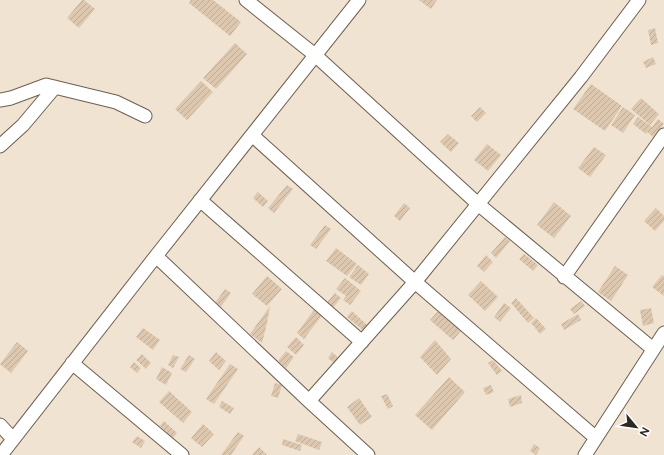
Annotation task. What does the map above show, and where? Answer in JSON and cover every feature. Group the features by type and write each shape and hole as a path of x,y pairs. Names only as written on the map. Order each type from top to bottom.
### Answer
{"street":[{"path":"246,0 315,55 478,204 564,277 653,349"},
{"path":"1,455 200,200 359,0"},
{"path":"309,401 415,282 581,77 639,0"},
{"path":"0,100 11,98 46,85 116,102 145,116"},
{"path":"0,146 23,125 55,87"},
{"path":"252,135 415,282 596,438"},
{"path":"564,277 664,136"},
{"path":"200,200 362,342"},
{"path":"156,256 368,455"},
{"path":"585,455 664,333"},
{"path":"72,363 182,455"},
{"path":"0,425 13,439"}],"building":[{"path":"82,0 95,9 79,28 67,18"},
{"path":"191,0 213,0 241,22 230,36 189,3"},
{"path":"419,0 437,0 431,9"},
{"path":"655,28 658,43 651,45 648,30"},
{"path":"235,43 247,54 216,89 203,78"},
{"path":"653,57 656,64 646,68 643,62"},
{"path":"201,81 213,92 187,120 175,109"},
{"path":"591,84 622,106 605,131 573,109"},
{"path":"641,98 659,114 650,125 631,109"},
{"path":"480,107 486,113 477,122 471,116"},
{"path":"623,107 635,115 623,133 611,125"},
{"path":"638,117 652,127 658,119 664,124 653,137 647,132 646,134 633,124"},
{"path":"448,134 459,143 451,152 440,142"},
{"path":"487,144 501,155 488,171 474,160"},
{"path":"594,147 606,155 590,177 578,168"},
{"path":"287,185 293,189 274,213 268,208"},
{"path":"258,192 268,201 263,207 253,198"},
{"path":"554,202 571,216 554,238 537,225"},
{"path":"404,203 410,208 400,221 394,216"},
{"path":"656,208 664,216 664,221 655,231 644,221"},
{"path":"325,225 331,229 316,249 310,245"},
{"path":"505,237 510,241 496,258 491,253"},
{"path":"336,248 357,264 347,276 326,261"},
{"path":"524,254 538,265 533,271 519,259"},
{"path":"486,255 493,262 484,272 477,266"},
{"path":"358,265 369,274 361,285 349,277"},
{"path":"615,266 628,275 611,301 598,292"},
{"path":"662,275 664,276 664,296 652,287"},
{"path":"267,276 282,289 267,306 252,294"},
{"path":"345,278 361,291 350,305 343,300 346,296 336,289"},
{"path":"481,281 498,297 485,311 468,295"},
{"path":"225,289 231,293 220,308 215,303"},
{"path":"335,293 341,298 333,308 327,302"},
{"path":"516,298 534,318 528,323 511,303"},
{"path":"581,301 585,306 574,314 570,309"},
{"path":"504,303 511,308 500,322 494,317"},
{"path":"270,306 267,323 262,343 250,334"},
{"path":"316,307 323,314 304,339 297,333"},
{"path":"651,308 654,323 643,326 640,310"},
{"path":"352,311 368,326 364,331 347,317"},
{"path":"438,311 461,331 453,340 430,320"},
{"path":"578,314 581,320 564,330 561,324"},
{"path":"536,318 546,329 540,334 531,323"},
{"path":"143,328 160,340 153,350 136,337"},
{"path":"296,337 304,345 296,355 287,347"},
{"path":"435,340 451,359 437,375 420,357"},
{"path":"17,342 28,351 11,373 0,364"},
{"path":"286,351 294,357 286,368 278,361"},
{"path":"216,352 226,361 219,370 209,361"},
{"path":"332,352 341,360 336,365 328,358"},
{"path":"142,354 151,363 146,369 136,360"},
{"path":"173,355 179,357 173,368 168,365"},
{"path":"189,355 195,359 186,372 180,369"},
{"path":"493,360 502,371 497,375 488,363"},
{"path":"134,362 141,368 137,373 130,367"},
{"path":"230,364 238,369 214,404 206,399"},
{"path":"162,367 172,373 166,385 156,379"},
{"path":"449,377 465,392 432,430 415,415"},
{"path":"275,383 282,385 278,398 271,396"},
{"path":"491,385 494,392 486,395 483,388"},
{"path":"169,391 192,412 183,423 159,402"},
{"path":"387,394 393,406 388,409 381,396"},
{"path":"521,395 522,403 510,407 508,399"},
{"path":"359,398 372,417 360,425 347,407"},
{"path":"222,401 234,408 230,414 219,407"},
{"path":"164,421 177,433 173,438 160,426"},
{"path":"203,424 214,434 202,447 191,438"},
{"path":"238,432 244,436 231,455 221,455"},
{"path":"298,434 322,442 319,450 295,441"},
{"path":"137,436 145,441 141,448 132,442"},
{"path":"283,439 302,445 300,451 282,445"},
{"path":"534,444 540,448 536,455 530,451"},
{"path":"259,447 267,455 252,455"}]}
